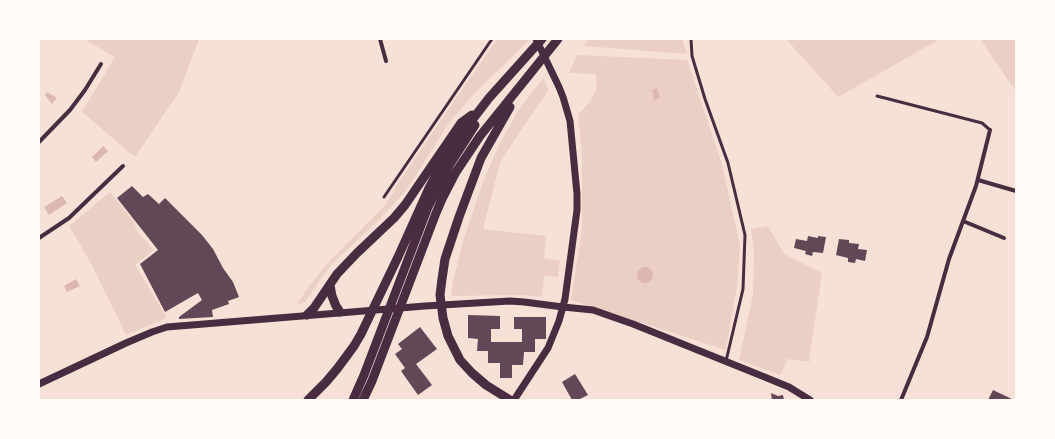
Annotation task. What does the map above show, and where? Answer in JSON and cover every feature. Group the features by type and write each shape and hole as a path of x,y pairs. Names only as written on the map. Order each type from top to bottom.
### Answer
{"highway":[{"path":"308,400 337,369 354,346 368,321 429,188 459,137 489,98 542,39"},
{"path":"363,400 372,381 436,213 456,172 480,136 558,39"},
{"path":"506,398 486,385 460,360 448,336 443,318 440,295 445,259 481,158 502,119 531,73"},
{"path":"353,400 428,207 450,164 476,124 489,98"},
{"path":"307,315 314,308 337,274 394,218 405,205 461,123 480,110"},
{"path":"330,285 332,296 340,312"}],"street":[{"path":"380,39 386,60"},
{"path":"514,400 548,348 555,332 563,307 576,210 570,121 559,87 536,39"},
{"path":"39,142 70,110 86,90 101,64"},
{"path":"901,400 927,337 949,260 978,180 990,130"},
{"path":"39,238 69,218 124,166"},
{"path":"978,180 1016,191"},
{"path":"963,221 1004,238"},
{"path":"39,384 126,343 167,327 340,312 510,301 593,310 633,324 789,387 810,400"}],"lane":[{"path":"384,197 492,39"},
{"path":"690,39 692,56 705,99 728,163 745,236 743,289 726,362"},
{"path":"878,96 982,123 990,130"}],"shaded area":[{"path":"84,39 199,39 179,92 135,157 82,112 115,57"},
{"path":"497,39 529,40 471,97 449,123 405,192 375,224 333,263 305,302 297,305 309,286 329,262 386,204 399,182"},
{"path":"589,39 682,39 687,54 583,46"},
{"path":"786,39 940,39 838,97"},
{"path":"980,39 1016,39 1016,92"},
{"path":"577,55 687,60 722,164 740,245 737,286 726,350 571,300 582,229 582,155 578,114 589,103 597,89 596,74 569,73"},
{"path":"543,78 549,90 500,163 483,229 546,236 544,258 560,261 558,277 544,276 542,297 524,295 451,296 463,241 483,182 498,147 518,111"},
{"path":"657,88 660,98 653,101 654,98 652,90"},
{"path":"47,92 57,98 52,104 45,95"},
{"path":"103,146 108,151 96,162 92,157"},
{"path":"110,192 134,222 137,231 154,250 135,265 167,318 126,335 92,265 69,226"},
{"path":"62,196 67,203 49,215 44,207"},
{"path":"768,226 784,254 822,273 809,362 788,359 780,375 739,360 753,294 754,253 751,229"},
{"path":"642,267 648,267 653,272 651,281 648,283 642,283 637,278 637,272"},
{"path":"76,279 80,286 67,292 64,286"}],"building":[{"path":"132,186 143,197 148,194 159,204 165,198 202,235 213,249 223,268 233,282 239,297 228,301 229,304 212,310 213,317 179,319 179,317 202,300 198,293 165,312 140,264 158,250 117,198"},
{"path":"808,236 818,238 818,236 826,237 823,253 813,252 812,256 805,254 806,251 794,248 796,239 807,241"},
{"path":"839,239 849,240 849,243 859,244 858,249 867,250 865,261 856,259 855,263 848,262 848,258 836,255"},
{"path":"468,315 500,316 500,329 491,329 491,342 522,342 522,329 514,329 514,317 546,317 546,339 535,339 535,352 524,352 523,365 512,365 512,378 500,378 500,363 488,363 488,351 477,351 478,339 468,338"},
{"path":"420,327 437,349 416,364 432,385 418,395 401,371 405,368 395,354 402,349 398,344"},
{"path":"575,374 588,395 578,400 572,400 562,382"},
{"path":"993,390 1014,400 988,400"},
{"path":"771,393 778,396 783,395 784,400 772,400"}]}
